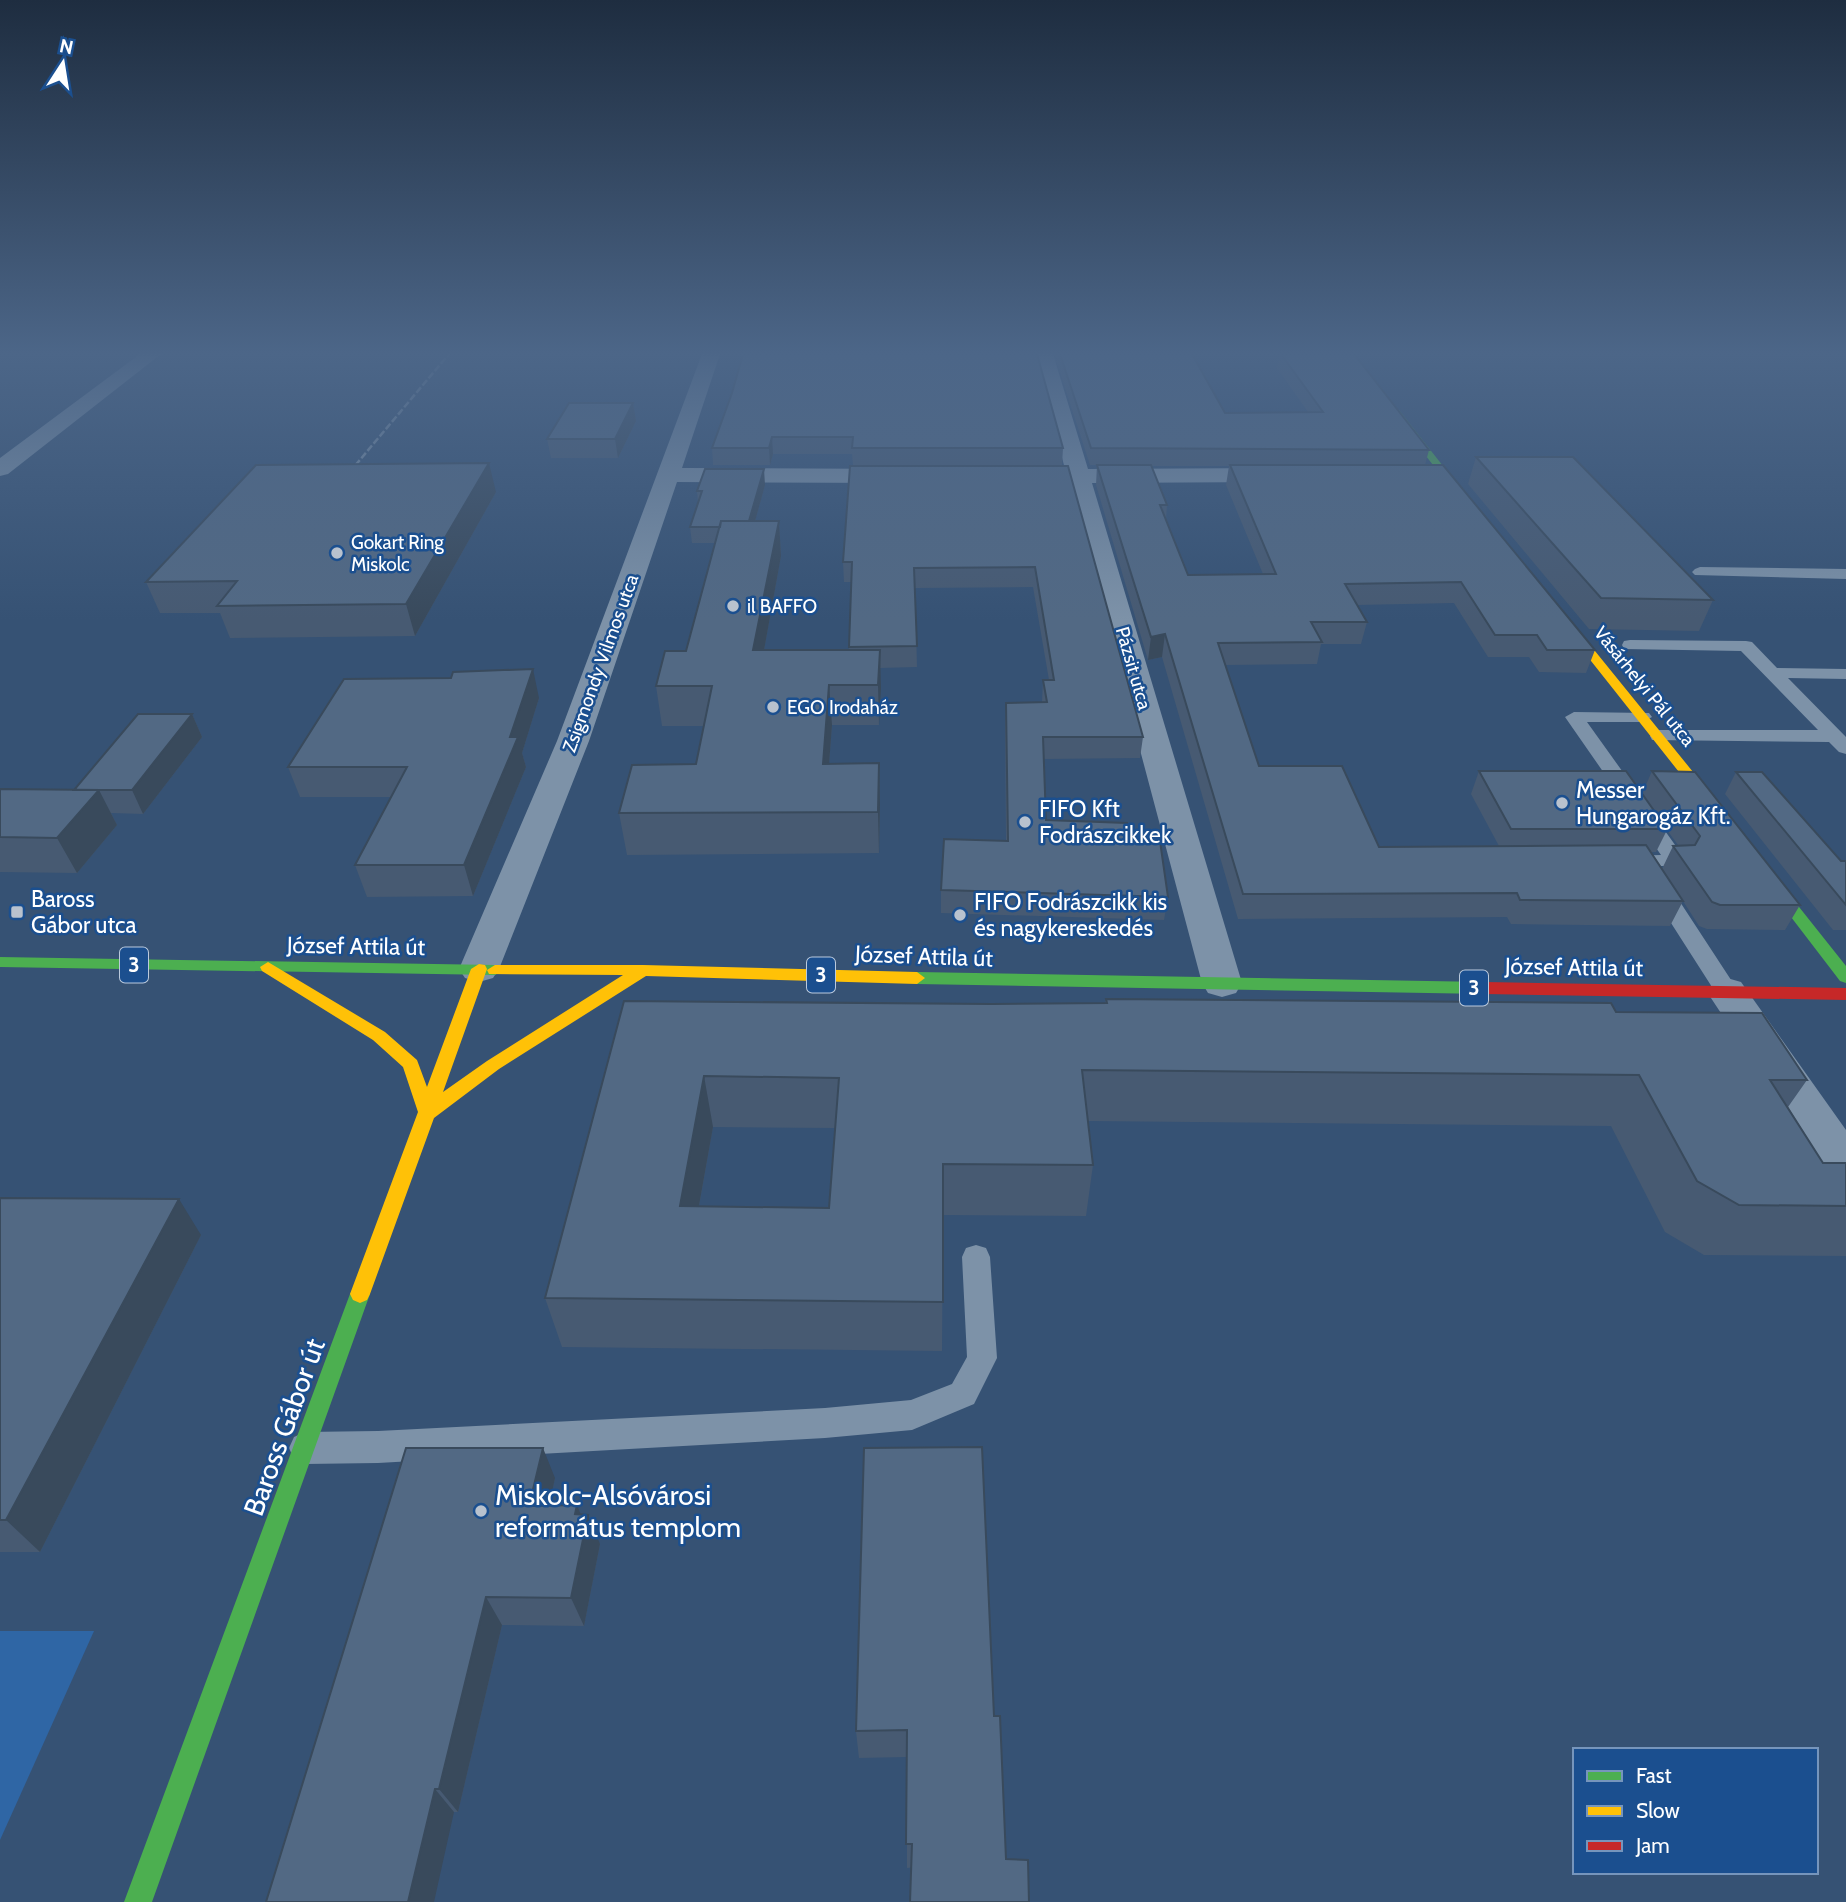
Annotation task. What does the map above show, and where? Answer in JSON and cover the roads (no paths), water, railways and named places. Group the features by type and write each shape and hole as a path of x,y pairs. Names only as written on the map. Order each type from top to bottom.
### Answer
{"street":[{"path":"0,469 35,443"},
{"name":"Zsigmondy Vilmos utca","path":"480,969 573,741 678,443"},
{"name":"Pázsit utca","path":"1070,443 1222,983"},
{"path":"1420,443 1479,517"},
{"path":"667,475 930,476"},
{"path":"998,476 1310,475"},
{"path":"1418,475 1445,475"},
{"name":"Vásárhelyi Pál utca","path":"1548,601 1727,824"},
{"path":"1752,857 1846,977"},
{"name":"József Attila út","path":"0,962 643,970 999,981 1846,994"},
{"path":"268,967 379,1036 411,1064 427,1113 493,1065 643,970"},
{"name":"Baross Gábor út","path":"138,1902 480,969"},
{"path":"1727,992 1846,1166"}],"lane":[{"path":"1700,572 1846,574"},
{"path":"1630,645 1746,646 1840,742"},
{"path":"1773,674 1846,674"},
{"path":"1602,861 1676,861 1574,717 1643,717"},
{"path":"1659,736 1840,742"},
{"path":"1642,860 1727,992"},
{"path":"304,1448 378,1447 797,1425 912,1415 962,1394 982,1358 976,1257"}],"railway":[{"path":"343,480 374,443"}],"place":[{"name":"Gokart Ring Miskolc","path":"337,553"},
{"name":"il BAFFO","path":"733,606"},
{"name":"EGO Irodaház","path":"773,707"},
{"name":"Messer Hungarogáz Kft.","path":"1562,803"},
{"name":"FIFO Kft Fodrászcikkek","path":"1025,822"},
{"name":"Baross Gábor utca","path":"17,912"},
{"name":"FIFO Fodrászcikk kis és nagykereskedés","path":"960,915"},
{"name":"Miskolc-Alsóvárosi református templom","path":"481,1511"}]}
